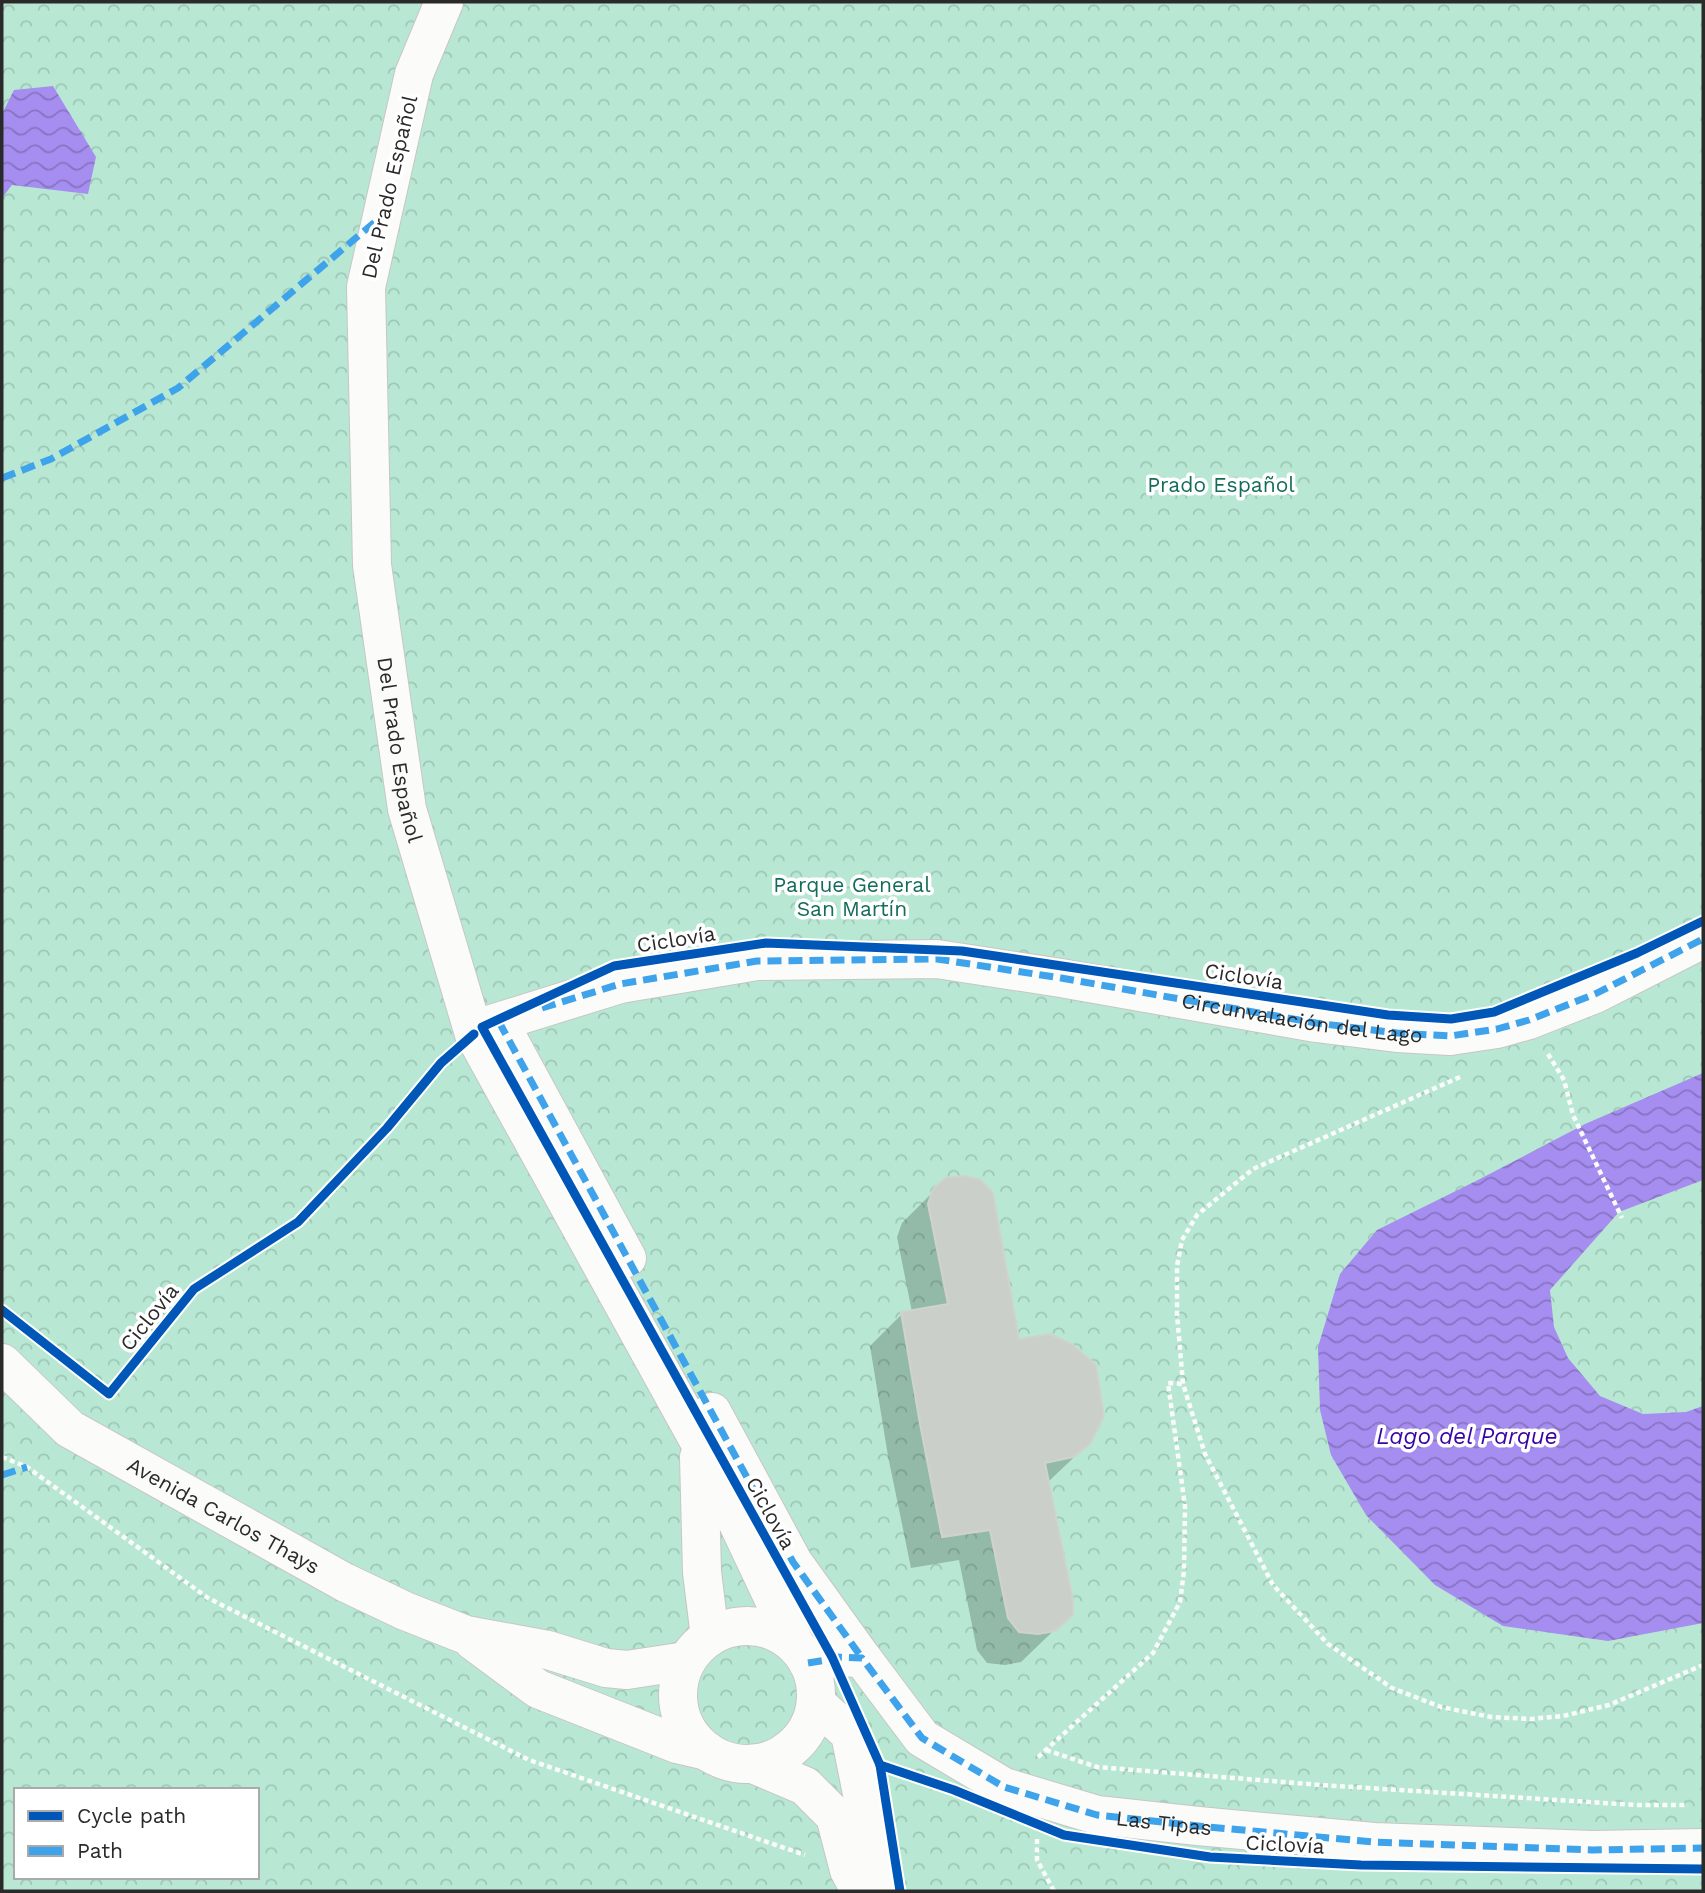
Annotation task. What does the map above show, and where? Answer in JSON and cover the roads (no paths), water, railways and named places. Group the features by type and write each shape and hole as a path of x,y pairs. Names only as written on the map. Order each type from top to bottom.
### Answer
{"street":[{"name":"Del Prado Español","path":"444,2 414,74 366,287 372,565 407,808 486,1028 699,1441 802,1653"},
{"name":"Circunvalación del Lago","path":"486,1028 620,984 757,961 937,959 1316,1023 1397,1033 1450,1036 1497,1029 1530,1020 1595,994 1703,939"},
{"name":"Las Tipas","path":"486,1028 793,1562 922,1738 1020,1792 1097,1815 1374,1842 1592,1850 1703,1848"},
{"name":"Avenida Carlos Thays","path":"2,1363 70,1429 344,1582 405,1611 466,1635 548,1650 606,1668 627,1670 698,1649"},
{"name":"Del Prado Español","path":"698,1649 702,1572 699,1441"},
{"path":"802,1653 814,1684 816,1703 802,1738 788,1750 772,1760 753,1764 737,1763 707,1751 690,1734 680,1711 678,1686 698,1649 718,1631 744,1625 772,1629 802,1653 827,1660 832,1657 862,1658"},
{"name":"Avenida Carlos Thays","path":"466,1635 538,1689 677,1744 707,1751"},
{"path":"753,1764 805,1786 835,1816 862,1884 877,1868 850,1734 816,1703"}],"water":[{"path":"53,86 96,157 88,194 12,185 2,198 2,114 14,90"},
{"name":"Lago del Parque","path":"1703,1073 1703,1180 1619,1212 1550,1290 1554,1327 1568,1358 1600,1396 1643,1414 1686,1412 1703,1406 1703,1623 1608,1641 1503,1626 1435,1585 1366,1515 1331,1455 1320,1410 1318,1347 1340,1274 1377,1230 1585,1124"}],"park label":[{"name":"Prado Español","path":"1221,484"},
{"name":"Parque General San Martín","path":"852,896"}]}
